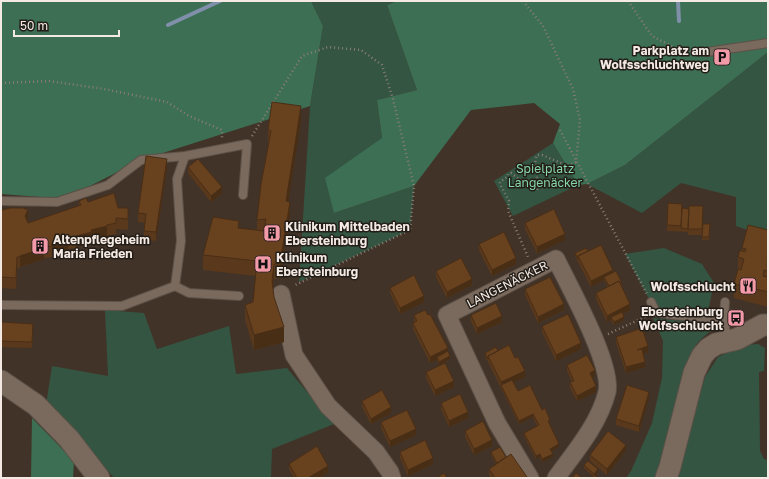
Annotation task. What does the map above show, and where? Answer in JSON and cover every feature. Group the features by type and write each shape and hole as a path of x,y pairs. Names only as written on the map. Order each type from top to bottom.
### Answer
{"street":[{"name":"LANGENÄCKER","path":"530,478 497,423 447,315 556,259 595,341 604,365 607,390 595,420 581,444 556,478"},
{"path":"281,294 294,355 328,406 376,452 390,472 392,478"},
{"path":"666,478 698,365 708,350 729,334 762,325 768,325"},
{"path":"729,334 768,340"},
{"path":"1,381 36,405 69,439 99,478"}],"lane":[{"path":"707,52 768,43"},
{"path":"1,201 57,202 108,185 141,160 185,156 247,144 243,195"},
{"path":"175,286 181,241 177,179 185,156"},
{"path":"1,305 122,306 175,286 189,293 239,296"},
{"path":"651,302 656,312 666,315 711,318 729,334"},
{"path":"725,302 729,334"}],"path":[{"path":"523,1 543,26 574,89 580,120 576,162"},
{"path":"628,1 652,36 681,51 707,52"},
{"path":"247,144 302,56 328,47 361,50 382,65 394,99 414,186 410,230 299,282 281,294"},
{"path":"1,83 50,81 104,89 167,102 189,116 222,130 223,148"},
{"path":"560,130 651,302"},
{"path":"534,270 508,211 509,201 500,182 507,177 508,174 511,174 532,189 537,190 538,183 535,160 537,155 542,155 568,166 576,162"},
{"path":"595,341 656,312"}],"green space":[{"path":"1,1 311,1 323,26 310,106 141,160 90,186 54,198 1,194"},
{"path":"311,1 397,1 387,5 417,90 377,100 382,138 334,213 414,186 410,230 299,282 310,106 323,26"},
{"path":"397,1 768,1 768,52 625,165 587,184 578,185 553,143 560,124 534,103 471,110 414,186 334,213 325,178 382,138 377,100 417,90 387,5"},
{"path":"768,52 768,237 736,226 736,197 681,183 642,213 587,184 625,165"},
{"name":"Spielplatz Langenäcker","path":"553,143 578,185 513,216 494,181"},
{"path":"664,248 702,264 714,283 708,311 656,312 625,254"},
{"path":"105,310 144,313 157,349 229,326 236,374 287,368 334,424 272,449 271,478 114,478 80,438 46,405 52,366 108,376"},
{"path":"653,318 714,324 716,326 698,342 690,355 657,478 626,478 631,471 652,423 662,378 663,341"},
{"path":"758,344 765,348 764,371 759,372 760,451 764,459 768,460 768,478 676,478 705,377 718,357 742,345"},
{"path":"32,418 74,461 73,478 31,478"}],"building":[{"name":"Klinikum Mittelbaden Ebersteinburg","path":"272,102 301,106 286,201 290,202 280,263 274,264 272,281 274,297 284,327 254,335 245,305 253,302 257,261 203,255 213,217 239,221 238,228 264,231 266,219 257,220 261,184 271,131 268,129"},
{"path":"146,156 167,159 156,232 144,231 146,214 138,213"},
{"path":"198,159 222,187 211,196 188,167"},
{"name":"Altenpflegeheim Maria Frieden","path":"114,193 118,208 128,208 128,219 116,218 116,223 91,230 92,232 68,238 68,240 52,244 52,246 44,247 17,257 16,278 1,277 1,208 2,210 10,208 23,208 28,210 25,216 28,223 81,205 79,201 86,198 88,202"},
{"path":"668,203 682,204 681,226 667,225"},
{"path":"689,206 703,206 702,229 688,229"},
{"path":"682,208 689,209 688,229 681,228"},
{"path":"554,209 565,234 537,247 525,223"},
{"path":"703,224 710,224 709,237 702,237"},
{"path":"748,225 768,230 768,271 764,270 763,276 768,277 768,292 734,284 738,269 741,270 744,259 738,257 740,250 745,252 746,249 742,248"},
{"path":"504,232 516,258 492,270 479,244"},
{"path":"601,245 613,270 591,281 578,256"},
{"path":"586,248 588,251 578,256 578,259 575,253"},
{"path":"461,258 472,279 447,292 436,271"},
{"path":"616,271 622,283 619,281 609,286 604,277"},
{"path":"414,275 424,296 400,308 390,288"},
{"path":"550,277 564,304 538,317 525,289"},
{"path":"619,281 630,304 607,316 596,293"},
{"path":"496,303 502,316 477,328 471,315"},
{"path":"425,310 428,315 430,314 448,348 430,357 413,323 417,321 414,315"},
{"path":"622,312 624,317 614,322 611,317"},
{"path":"568,314 581,343 556,355 542,326"},
{"path":"1,322 33,324 32,342 1,341"},
{"path":"642,328 648,346 637,350 642,349 645,362 626,367 616,337"},
{"path":"509,345 515,358 518,357 525,371 501,382 488,356"},
{"path":"496,347 498,351 488,356 488,359 485,353"},
{"path":"448,351 450,356 439,362 437,357"},
{"path":"587,355 595,370 590,373 596,386 577,396 570,382 574,381 567,365"},
{"path":"445,363 454,381 435,390 426,372"},
{"path":"512,380 518,391 530,385 542,410 545,408 550,420 548,421 559,444 550,449 553,454 542,459 540,454 536,456 524,433 539,425 533,414 519,421 501,385"},
{"path":"627,385 649,392 639,426 616,419"},
{"path":"382,390 391,407 371,419 362,401"},
{"path":"460,394 468,412 449,421 441,403"},
{"path":"407,410 416,429 390,441 381,422"},
{"path":"483,421 492,440 474,449 465,431"},
{"path":"608,431 626,445 607,469 590,455"},
{"path":"425,440 433,458 408,470 400,452"},
{"path":"317,446 328,466 308,478 297,478 289,464"},
{"path":"500,447 506,457 497,463 491,452"},
{"path":"511,454 527,477 495,478 489,469"},
{"path":"588,461 598,469 594,474 584,465"},
{"path":"444,473 447,478 437,478"},
{"path":"576,473 582,478 572,478"},
{"path":"594,475 599,478 592,478"}],"waterway":[{"path":"168,25 220,1"},
{"path":"678,1 679,21"}],"place":[{"name":"Parkplatz am Wolfsschluchtweg","path":"722,57"},
{"name":"Klinikum Mittelbaden Ebersteinburg","path":"272,233"},
{"name":"Altenpflegeheim Maria Frieden","path":"40,246"},
{"name":"Klinikum Ebersteinburg","path":"263,264"},
{"name":"Wolfsschlucht","path":"748,286"},
{"name":"Ebersteinburg Wolfsschlucht","path":"736,318"}]}
